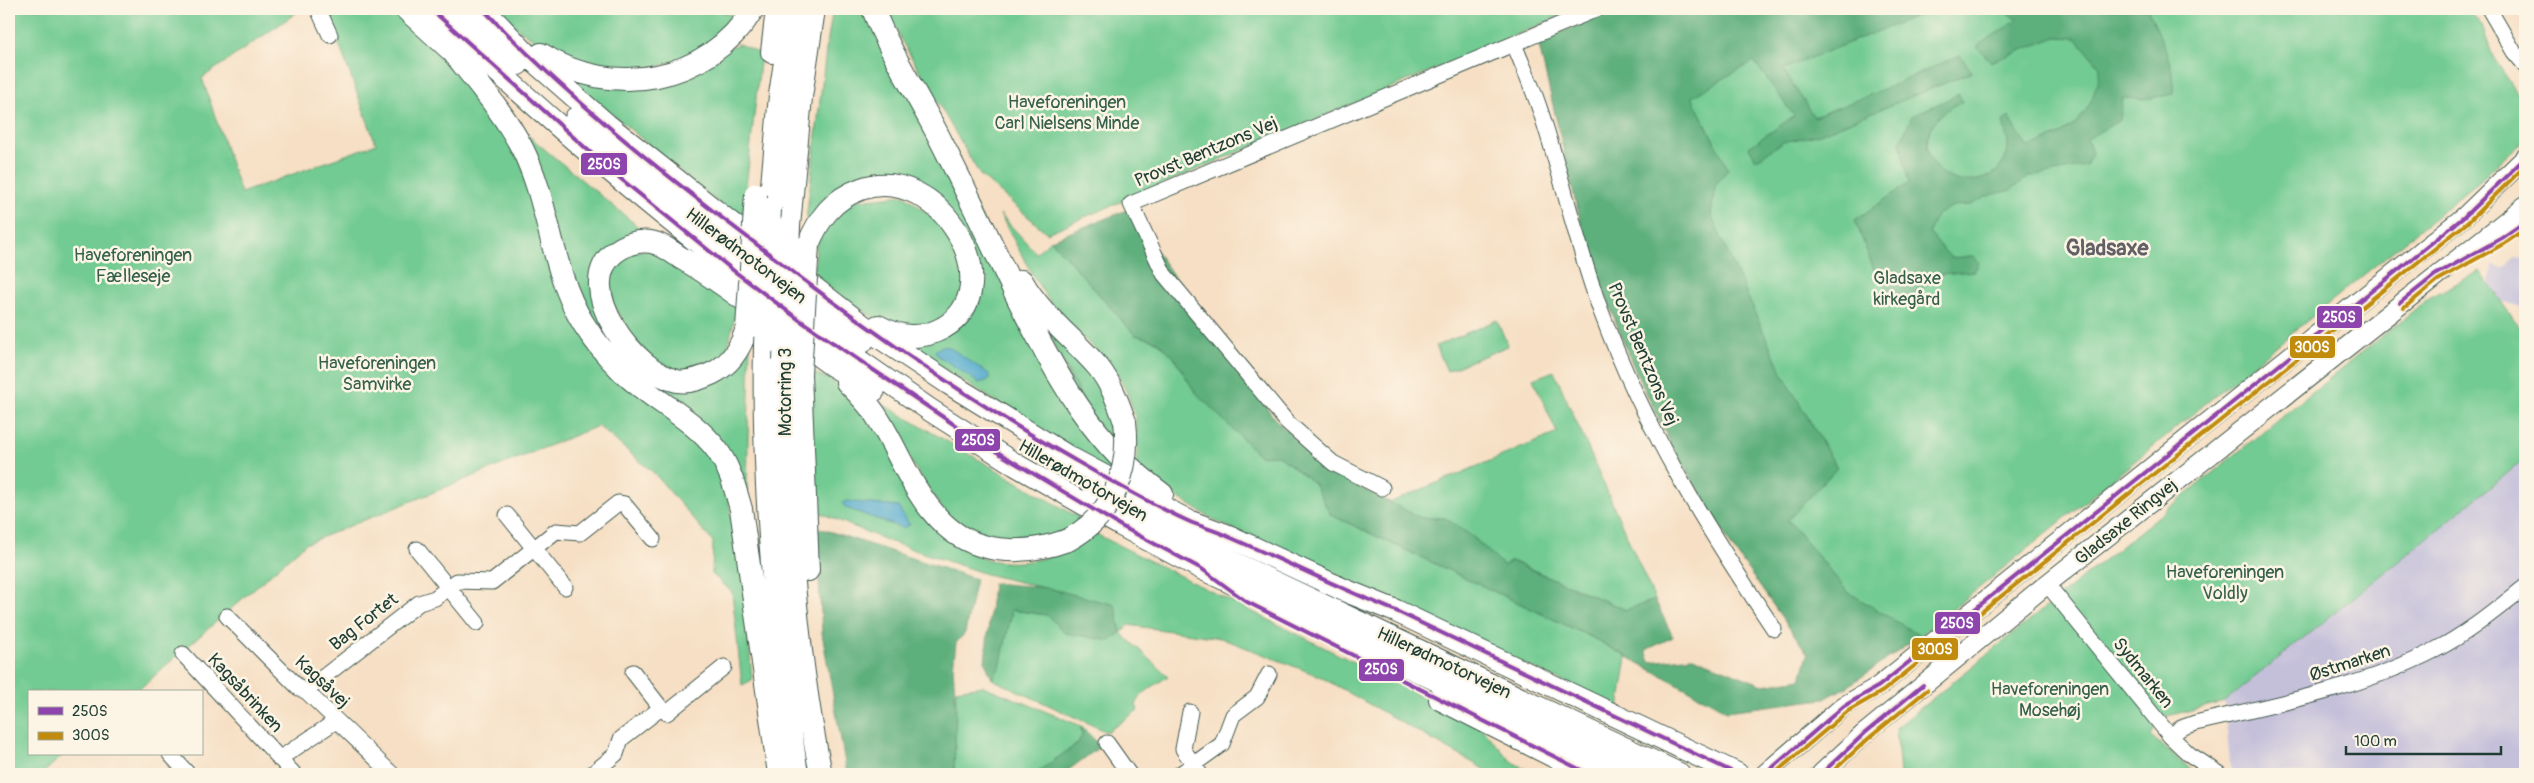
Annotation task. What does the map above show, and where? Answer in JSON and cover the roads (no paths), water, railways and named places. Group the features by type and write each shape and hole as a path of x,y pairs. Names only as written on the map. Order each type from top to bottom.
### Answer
{"highway":[{"path":"406,9 562,150 684,251 704,270"},
{"name":"Hillerødmotorvejen","path":"432,9 589,154 715,256 852,358 1016,465 1121,526 1203,569 1635,774"},
{"name":"Hillerødmotorvejen","path":"458,9 604,144 672,199 820,312 937,393 1121,504 1210,551 1679,774"},
{"path":"483,9 526,54 607,125 708,208 840,306 863,326 934,373 1070,458 1188,521 1226,535 1344,590 1507,679 1558,717"},
{"path":"503,28 562,67 586,76 612,80 638,79 681,69 712,52 732,36 753,9"},
{"path":"777,9 763,201 746,328 738,350 719,370 690,381 677,381 655,371 638,355 621,336 605,311 599,290 604,268 612,255 633,242 650,242 662,246 704,270 832,364 922,420 1016,465"},
{"name":"Motorring 3","path":"793,9 763,201 764,422 770,550 786,708 797,774"},
{"name":"Motorring 3","path":"792,367 789,226 801,97 814,9"},
{"path":"873,9 943,144 1050,362 1070,398 1114,454 1139,477 1226,535"},
{"path":"452,52 502,116 522,148 542,204 564,287 583,323 621,370 694,424 717,450 730,472 742,509 779,774"},
{"path":"832,364 876,415 928,505 952,531 970,541 1002,551 1025,552 1045,549 1068,540 1091,526 1115,495 1126,462 1125,422 1114,392 1098,368 1051,319 1025,286 943,144"},
{"path":"821,774 811,726 810,602 792,367 808,245 824,213 836,202 851,193 881,185 894,185 922,195 945,217 964,246 971,272 967,299 958,315 938,330 910,337 898,335 840,306"},
{"path":"758,625 755,492 764,422"},
{"path":"1203,569 1247,602 1589,774"},
{"path":"1344,590 1396,610 1737,774"}],"main road":[{"name":"Gladsaxe Ringvej","path":"1765,774 1844,706 1879,686 2464,217 2525,158"},
{"name":"Gladsaxe Ringvej","path":"1821,774 1865,733 2047,584 2435,275 2525,206"},
{"name":"Gladsaxe Ringvej","path":"2435,275 2502,238 2525,222"}],"street":[{"path":"318,9 330,35"},
{"name":"Provst Bentzons Vej","path":"1382,488 1333,463 1288,422 1164,274 1131,204 1598,9"},
{"path":"2489,9 2514,52 2525,65"},
{"name":"Provst Bentzons Vej","path":"1514,44 1538,103 1581,250 1614,343 1680,481 1713,538 1774,629"},
{"name":"Bag Fortet","path":"307,692 313,685 420,603 435,598 457,581 492,582 556,531 580,533 618,503 624,504 653,539"},
{"path":"507,515 565,586"},
{"path":"417,549 477,623"},
{"name":"Sydmarken","path":"2047,584 2170,736 2189,754 2220,774"},
{"name":"Østmarken","path":"2170,736 2181,728 2195,723 2345,688 2390,671 2436,649 2486,617 2525,587"},
{"name":"Kagsåvej","path":"227,616 299,688 307,692 392,774"},
{"name":"Kagsåbrinken","path":"183,654 294,774"},
{"path":"633,672 667,713 724,667"},
{"path":"1180,774 1197,769 1222,744 1233,715 1258,698 1269,674"},
{"path":"595,773 616,754 621,739 661,708"},
{"path":"1190,712 1183,749 1197,769"},
{"name":"Kagsåbrinken","path":"279,758 336,721"},
{"path":"1107,743 1129,774"},
{"path":"172,756 188,774"}],"water":[{"path":"942,346 949,347 989,374 989,380 979,383 937,355 935,351"},
{"path":"847,501 898,507 910,525 902,528 846,508 842,503"}],"district":[{"name":"Gladsaxe","path":"2107,248"}],"park label":[{"name":"Haveforeningen Carl Nielsens Minde","path":"1067,112"},
{"name":"Haveforeningen Fælleseje","path":"133,265"},
{"name":"Gladsaxe kirkegård","path":"1907,288"},
{"name":"Haveforeningen Samvirke","path":"377,373"},
{"name":"Haveforeningen Voldly","path":"2225,582"},
{"name":"Haveforeningen Mosehøj","path":"2050,700"}]}
